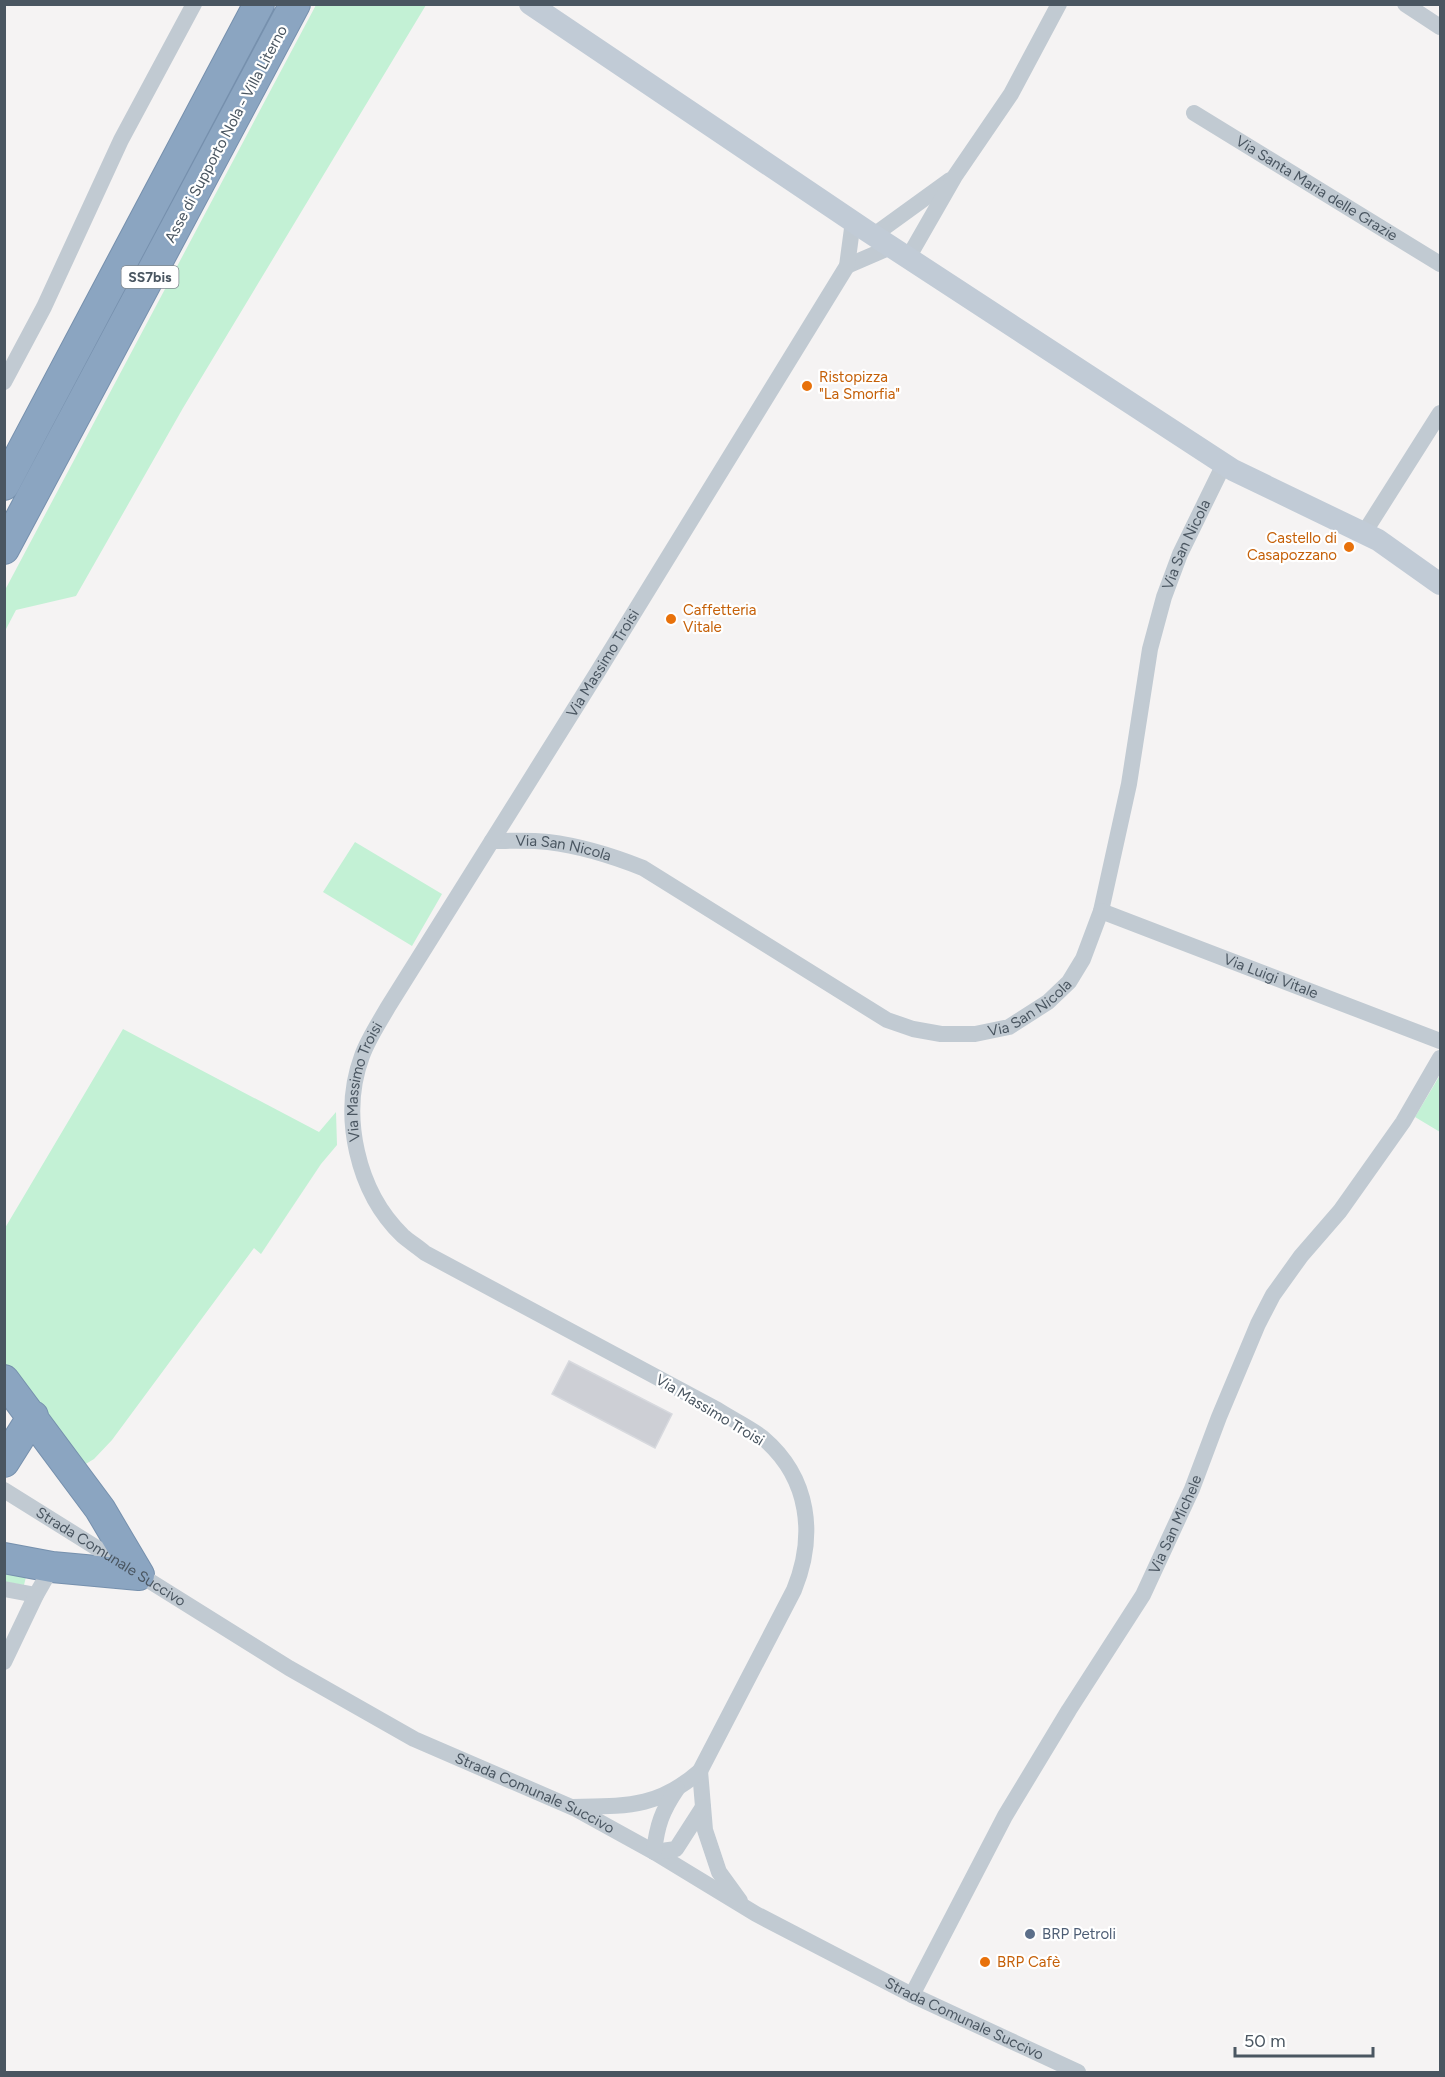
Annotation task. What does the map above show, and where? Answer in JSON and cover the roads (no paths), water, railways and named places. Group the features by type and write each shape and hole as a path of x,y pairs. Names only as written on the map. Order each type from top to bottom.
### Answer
{"highway":[{"name":"SS7bis","path":"4,485 259,4"},
{"name":"Asse di Supporto Nola - Villa Literno","path":"4,549 295,4"},
{"path":"4,1380 100,1509 140,1575"},
{"path":"4,1462 33,1416"},
{"path":"4,1558 52,1567 140,1575"}],"main road":[{"path":"531,4 853,221 1224,464 1378,540 1440,584"}],"street":[{"path":"4,382 44,306 121,140 194,4"},
{"path":"847,266 891,246 956,176 1011,94 1059,4"},
{"path":"1405,4 1440,27"},
{"name":"Via Santa Maria delle Grazie","path":"1194,113 1440,264"},
{"path":"891,246 956,176"},
{"name":"Via Massimo Troisi","path":"573,1807 640,1804 666,1796 700,1771 789,1601 802,1570 807,1545 807,1525 797,1480 785,1461 762,1438 705,1404 425,1253 403,1235 386,1215 372,1192 361,1165 354,1138 355,1083 362,1056 388,1007 847,266 853,221"},
{"path":"1364,533 1440,412"},
{"name":"Via San Nicola","path":"492,841 547,842 618,858 643,868 887,1020 913,1029 941,1034 975,1034 1009,1027 1048,1002 1069,982 1083,959 1101,911 1129,784 1150,649 1164,597 1180,555 1224,464"},
{"name":"Via Luigi Vitale","path":"1101,911 1440,1041"},
{"name":"Via San Michele","path":"912,1995 1005,1816 1069,1710 1143,1595 1192,1490 1219,1417 1258,1324 1273,1295 1301,1256 1341,1211 1403,1122 1440,1058"},
{"name":"Strada Comunale Succivo","path":"4,1490 289,1668 414,1738 573,1807 654,1852 744,1907 912,1995 1078,2073"},
{"path":"4,1662 52,1567"},
{"path":"4,1589 36,1595"},
{"path":"700,1771 705,1830 719,1872 744,1907"},
{"name":"Via Massimo Troisi","path":"654,1852 657,1825 665,1806 678,1788"},
{"path":"654,1852 676,1849 703,1807"}],"place":[{"name":"Ristopizza \"La Smorfia\"","path":"807,386"},
{"name":"Castello di Casapozzano","path":"1349,547"},
{"name":"Caffetteria Vitale","path":"671,619"},
{"name":"BRP Petroli","path":"1030,1934"},
{"name":"BRP Cafè","path":"985,1962"}]}
